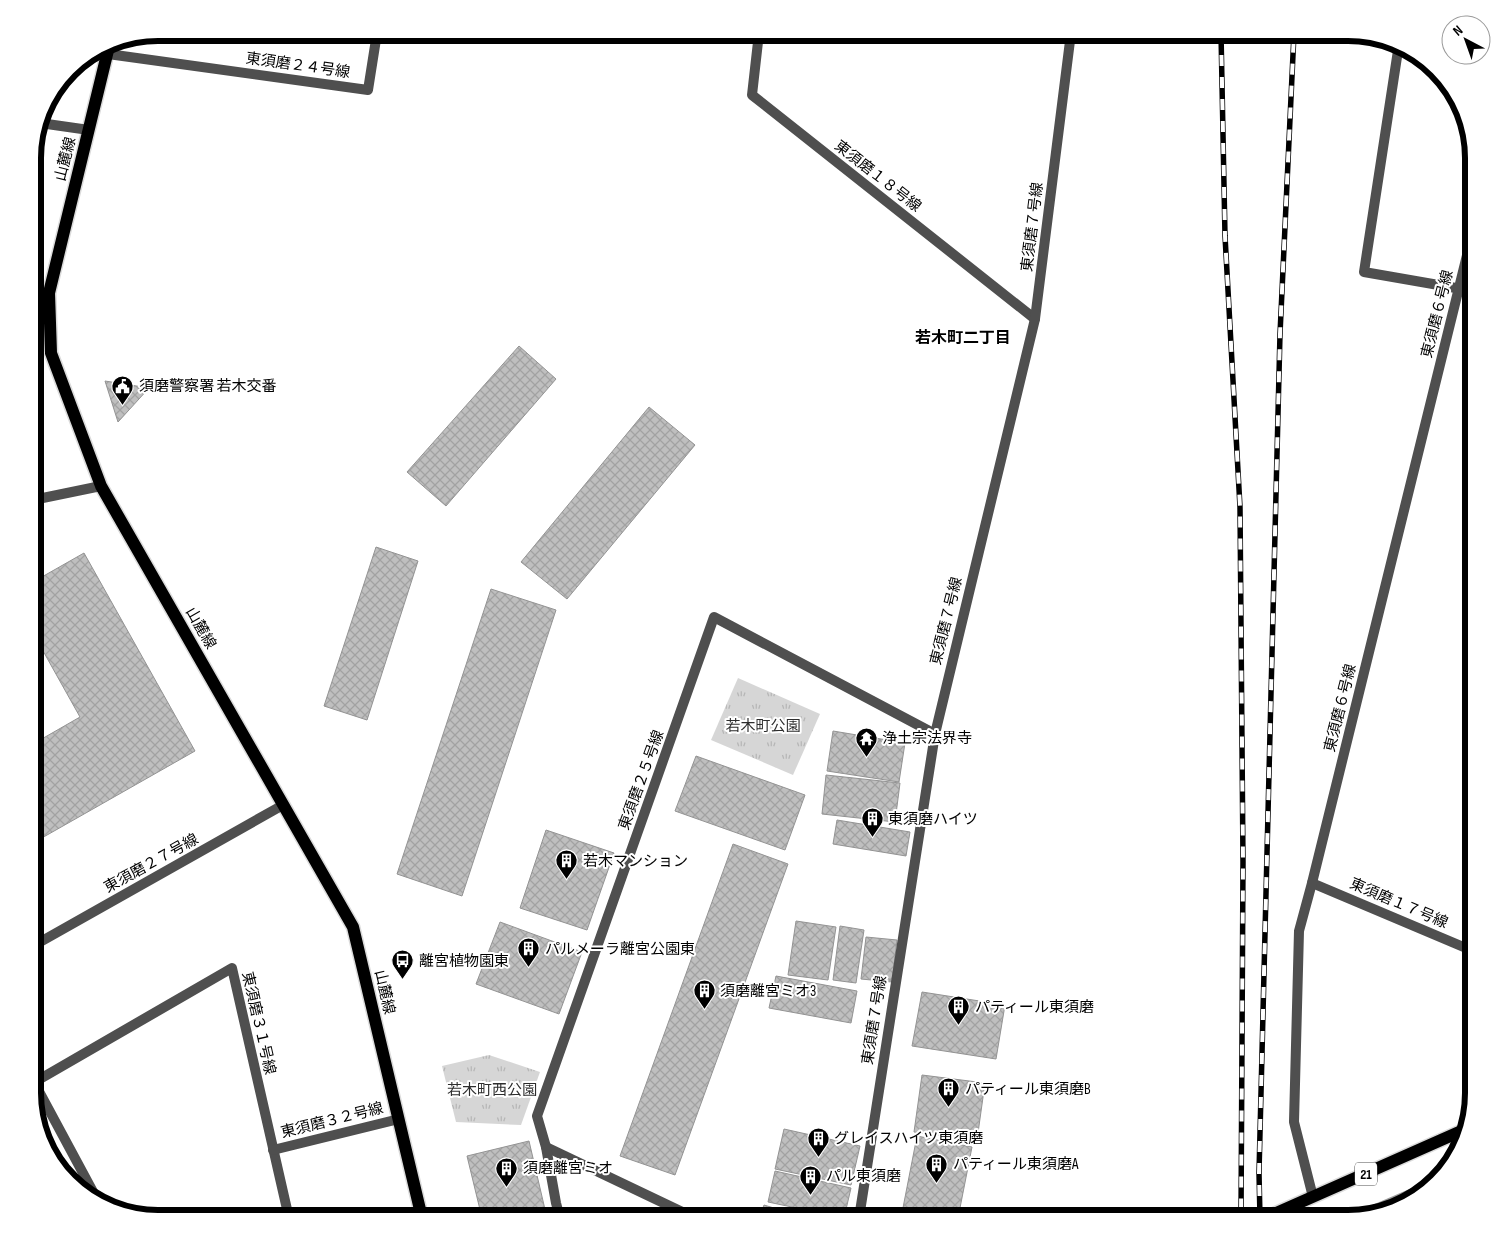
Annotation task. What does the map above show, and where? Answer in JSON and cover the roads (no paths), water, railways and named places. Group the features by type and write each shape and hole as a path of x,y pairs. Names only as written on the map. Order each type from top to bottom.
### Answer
{"main road":[{"name":"山麓線","path":"108,53 49,293 51,353 101,486 353,927 420,1210"},
{"name":"21","path":"1284,1210 1458,1133"}],"street":[{"name":"東須磨１８号線","path":"758,41 752,95 1035,319"},
{"name":"東須磨７号線","path":"860,1210 934,734 1035,319 1070,41"},
{"name":"東須磨２４号線","path":"116,49 368,90 375,42"},
{"path":"1398,52 1364,272 1465,289"},
{"path":"46,124 89,130"},
{"name":"東須磨６号線","path":"1314,1197 1294,1122 1299,931 1465,265"},
{"path":"42,498 101,486"},
{"name":"東須磨２５号線","path":"558,1210 546,1147 537,1116 714,617 934,734"},
{"name":"東須磨２７号線","path":"42,941 284,805"},
{"name":"東須磨１７号線","path":"1312,883 1465,947"},
{"name":"東須磨３１号線","path":"42,1077 232,968 287,1210"},
{"path":"42,1097 91,1189"},
{"name":"東須磨３２号線","path":"273,1150 398,1119"},
{"path":"546,1147 677,1210"}],"water":[{"path":"1421,1184 1393,1201 1364,1208"}],"railway":[{"path":"1221,41 1225,236 1240,507 1243,862 1241,1210"},
{"path":"1260,1210 1259,1173 1280,334 1294,41"}],"place":[{"name":"須磨警察署 若木交番","path":"123,405"},
{"name":"浄土宗法界寺","path":"866,757"},
{"name":"東須磨ハイツ","path":"872,838"},
{"name":"若木マンション","path":"567,880"},
{"name":"パルメーラ離宮公園東","path":"529,968"},
{"name":"離宮植物園東","path":"403,980"},
{"name":"須磨離宮ミオ3","path":"704,1010"},
{"name":"パティール東須磨","path":"959,1026"},
{"name":"パティール東須磨B","path":"949,1108"},
{"name":"グレイスハイツ東須磨","path":"818,1157"},
{"name":"パティール東須磨A","path":"937,1183"},
{"name":"須磨離宮ミオ","path":"507,1187"},
{"name":"パル東須磨","path":"810,1195"}],"district":[{"name":"若木町二丁目","path":"963,337"}],"park label":[{"name":"若木町公園","path":"763,726"},
{"name":"若木町西公園","path":"492,1090"}]}
